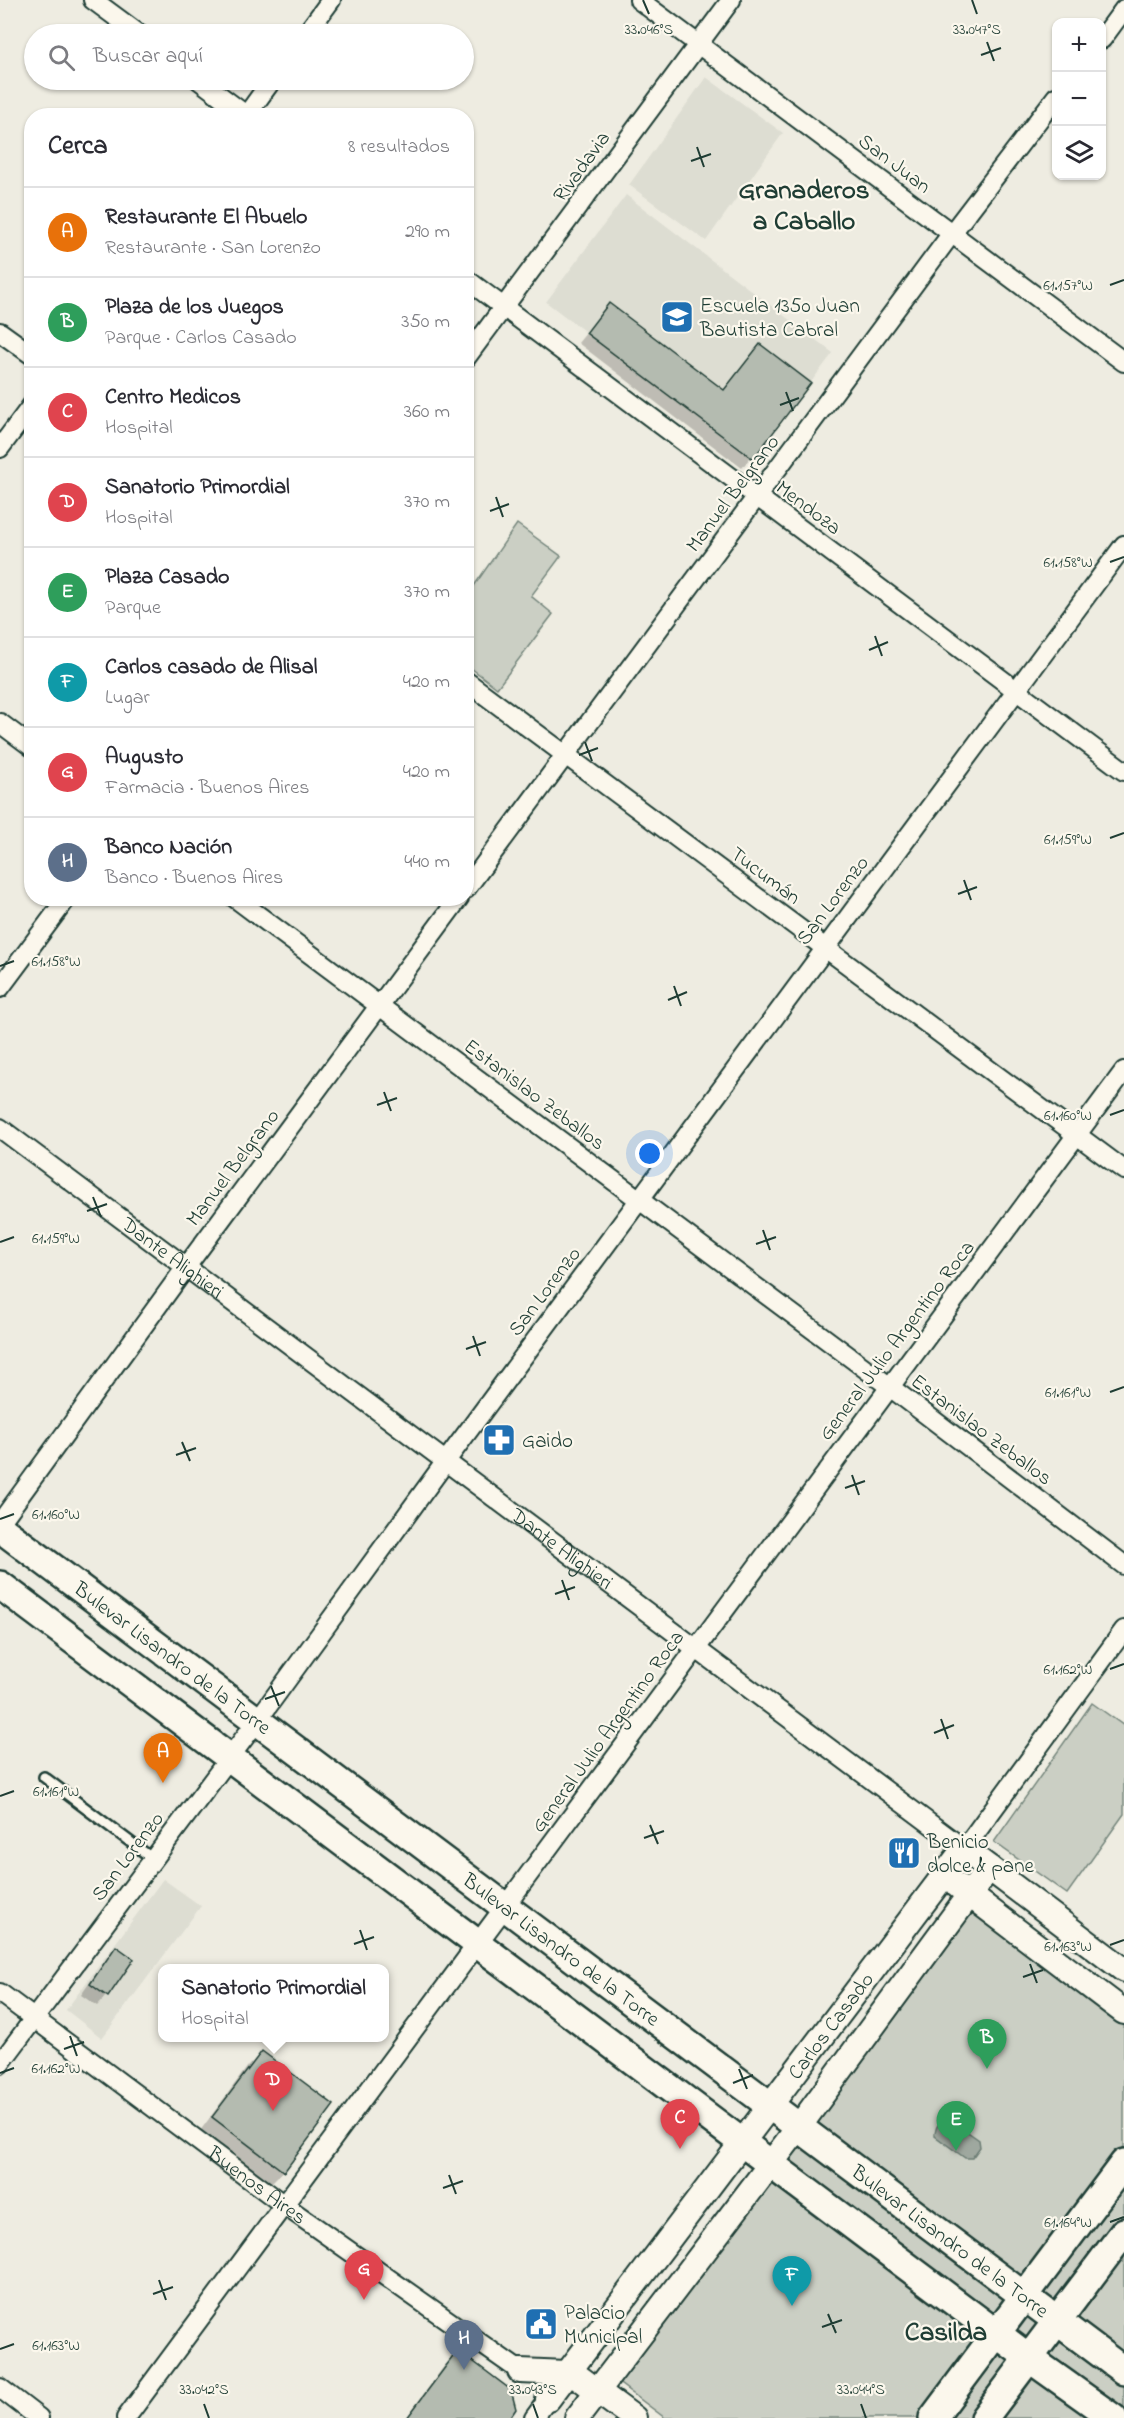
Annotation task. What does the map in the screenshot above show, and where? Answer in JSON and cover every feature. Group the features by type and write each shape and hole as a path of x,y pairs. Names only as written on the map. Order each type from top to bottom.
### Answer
{"main road":[{"name":"Bulevar Lisandro de la Torre","path":"0,1525 770,2107 1124,2371"},
{"path":"0,1586 1029,2358 1113,2418"},
{"path":"933,2418 1124,2163"},
{"path":"984,2418 1124,2232"}],"street":[{"path":"93,0 125,24"},
{"path":"313,24 331,0"},
{"name":"San Juan","path":"639,0 1124,362"},
{"name":"Rivadavia","path":"474,347 731,0"},
{"path":"1106,32 1124,9"},
{"path":"212,90 237,108"},
{"path":"251,108 265,90"},
{"name":"Manuel Belgrano","path":"474,878 952,233 1052,102"},
{"name":"Mendoza","path":"474,285 1124,771"},
{"path":"0,332 24,350"},
{"path":"0,448 24,416"},
{"name":"San Lorenzo","path":"0,2064 230,1758 446,1461 1124,545"},
{"name":"Tucumán","path":"474,687 1124,1170"},
{"path":"0,723 24,741"},
{"path":"0,988 61,906"},
{"name":"Estanislao Zeballos","path":"246,906 890,1387 1124,1565"},
{"name":"Manuel Belgrano","path":"0,1525 186,1267 453,906"},
{"name":"General Julio Argentino Roca","path":"126,2418 1124,1071"},
{"name":"Dante Alighieri","path":"0,1128 696,1647 1124,1970"},
{"name":"Carlos Casado","path":"541,2408 964,1849 1124,1630"},
{"name":"Carlos Casado","path":"575,2418 798,2128 989,1868"},
{"path":"944,1875 1124,2012"},
{"name":"Buenos Aires","path":"0,1993 284,2205 520,2371 541,2408 575,2418"},
{"path":"520,2371 567,2373 577,2376 634,2418"},
{"path":"0,2388 39,2418"}],"lane":[{"path":"44,1777 153,1860"}],"shaded area":[{"path":"706,77 783,133 706,241 629,185"},
{"name":"Escuela 1350 Juan Bautista Cabral","path":"626,195 833,353 753,459 546,302"},
{"path":"517,524 561,556 531,596 553,614 497,688 474,670 474,586"},
{"path":"1092,1703 1124,1726 1124,1814 1067,1894 994,1842"},
{"path":"163,1879 201,1906 102,2038 66,2010"},
{"path":"972,1905 1124,2020 1124,2418 665,2418 616,2381"},
{"path":"948,2118 979,2140 980,2147 972,2158 965,2158 935,2136 938,2125"}],"building":[{"path":"609,303 724,390 760,344 811,383 753,459 586,333"},
{"path":"116,1946 134,1959 108,1997 90,1984"},
{"path":"262,2051 334,2105 284,2172 212,2117"},
{"path":"458,2350 511,2390 516,2409 510,2418 407,2418"}],"place":[{"name":"Escuela 1350 Juan Bautista Cabral","path":"677,317"},
{"name":"Gaido","path":"499,1440"},
{"name":"Restaurante El Abuelo","path":"163,1783"},
{"name":"Benicio dolce & pane","path":"904,1853"},
{"name":"Plaza de los Juegos","path":"987,2069"},
{"name":"Sanatorio Primordial","path":"273,2111"},
{"name":"Centro Medicos","path":"680,2149"},
{"name":"Plaza Casado","path":"956,2151"},
{"name":"Augusto","path":"364,2300"},
{"name":"Carlos casado de Alisal","path":"792,2306"},
{"name":"Palacio Municipal","path":"541,2324"},
{"name":"Banco Nación","path":"464,2370"}],"district":[{"name":"Granaderos a Caballo","path":"804,204"},
{"name":"Casilda","path":"946,2331"}]}
